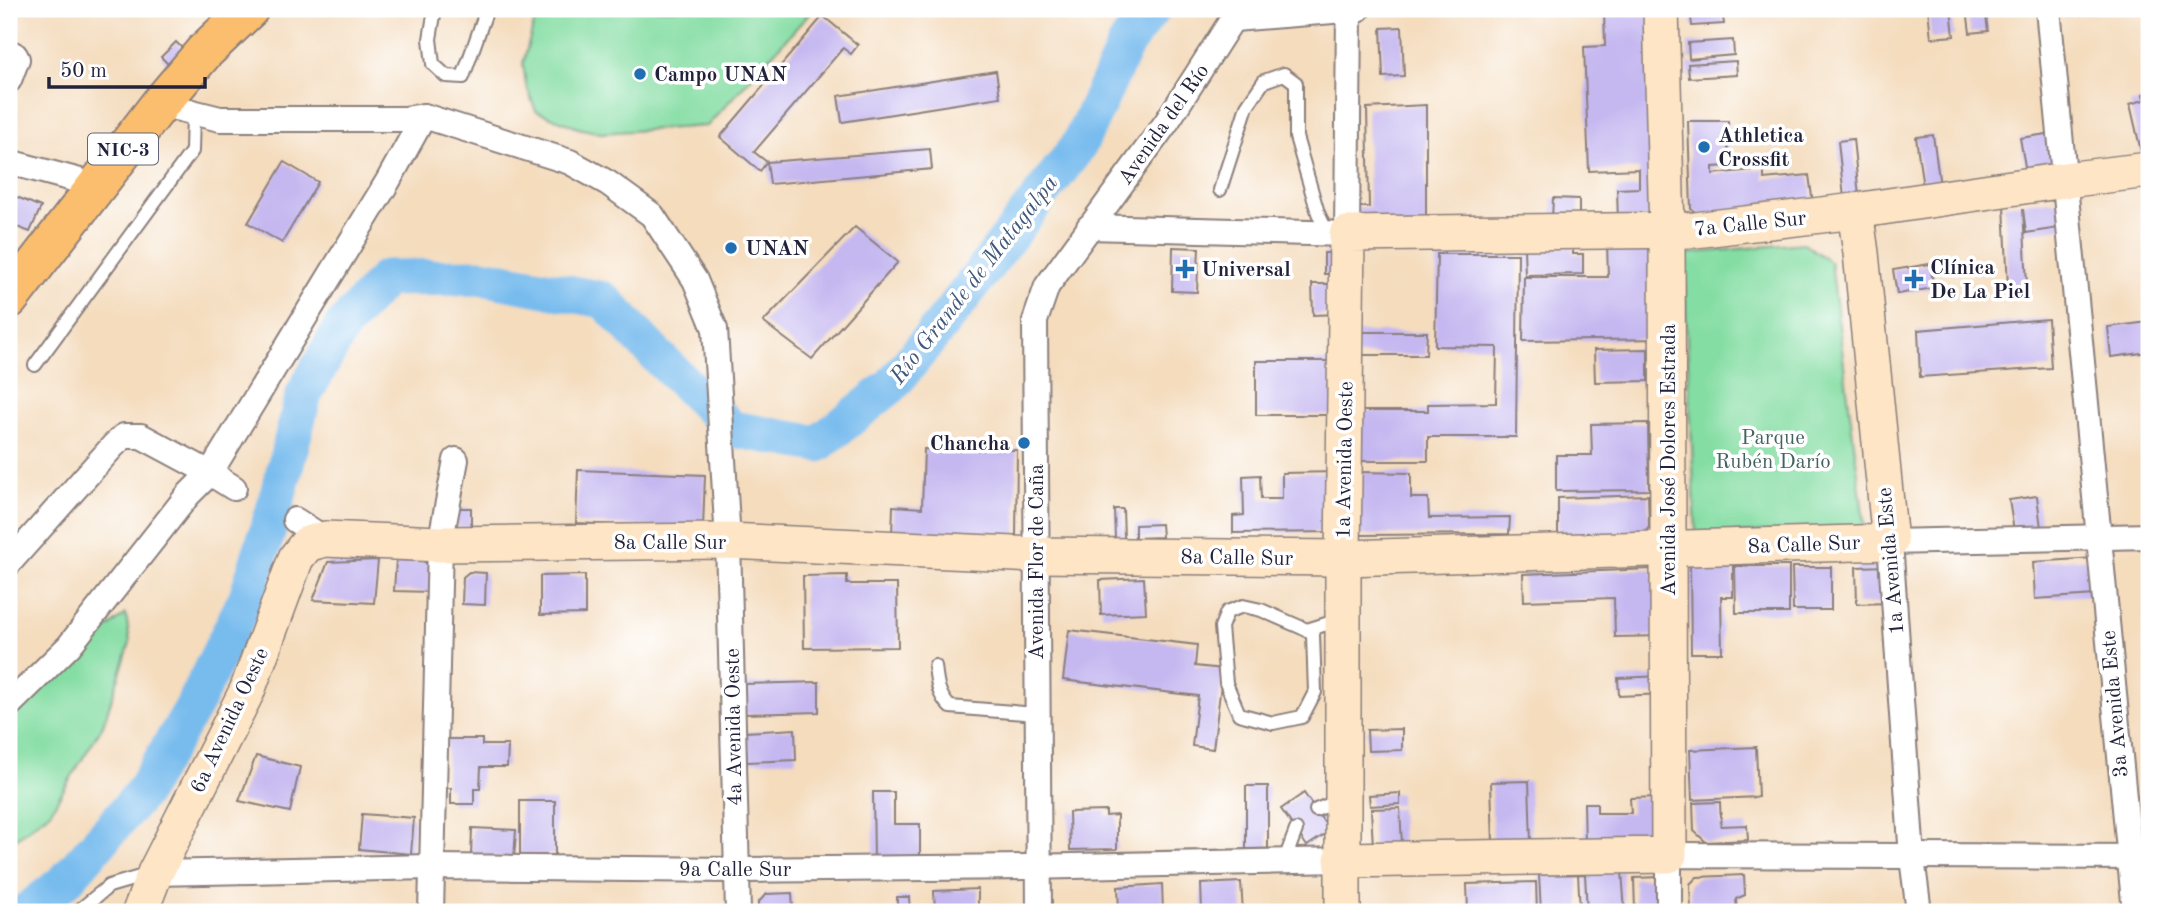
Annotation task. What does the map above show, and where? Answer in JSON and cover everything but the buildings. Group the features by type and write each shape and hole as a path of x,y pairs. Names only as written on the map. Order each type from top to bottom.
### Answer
{"main road":[{"name":"NIC-3","path":"9,299 95,185 176,108 204,52 246,9"}],"street":[{"name":"1a Avenida Oeste","path":"1343,912 1342,860 1329,805 1342,619 1338,234 1349,9"},
{"path":"1236,14 1358,9"},
{"name":"Avenida José Dolores Estrada","path":"1661,9 1667,232 1670,912"},
{"name":"3a Avenida Este","path":"2048,9 2100,537 2139,858 2134,912"},
{"name":"Avenida del Río","path":"1089,227 1166,123 1236,14"},
{"path":"9,52 17,59 9,80"},
{"path":"176,108 220,119 424,116"},
{"path":"9,705 69,646 181,503 210,472 388,180 424,116"},
{"name":"4a Avenida Oeste","path":"424,116 570,162 630,198 652,215 695,280 715,329 728,541 738,912"},
{"path":"9,162 95,185"},
{"name":"7a Calle Sur","path":"1338,234 1667,232 1855,211 2149,170"},
{"name":"1a Avenida Este","path":"1855,211 1890,542 1912,858 1919,912"},
{"path":"1089,227 1338,234"},
{"name":"Avenida Flor de Caña","path":"1039,912 1035,321 1047,286 1089,227"},
{"path":"9,563 124,436 141,436 210,472 234,488"},
{"path":"431,912 440,544 456,460"},
{"path":"295,520 325,539"},
{"name":"8a Calle Sur","path":"325,539 440,544 728,541 1036,555 1343,558 1668,547 2149,536"},
{"name":"6a Avenida Oeste","path":"140,912 155,873 247,691 296,558 307,544 325,539"},
{"path":"1342,860 1669,855 2139,858"},
{"name":"9a Calle Sur","path":"155,873 432,867 737,870 1038,867 1342,860"}],"lane":[{"path":"435,9 430,39 433,64 446,76 463,77 487,9"},
{"path":"1220,190 1247,106 1264,80 1284,74 1296,83 1296,137 1318,213 1338,234"},
{"path":"35,365 192,151 176,108"},
{"path":"1307,630 1312,635 1315,692 1303,716 1273,723 1239,714 1226,683 1221,627 1227,612 1243,606 1261,610 1307,630 1342,619"},
{"path":"935,666 937,687 950,707 1037,715"},
{"path":"1284,862 1296,830"},
{"path":"77,912 109,886 155,873"}],"green space":[{"name":"Campo UNAN","path":"538,9 800,9 809,14 707,126 601,133 578,128 536,111 526,85 523,63"},
{"name":"Parque Rubén Darío","path":"1804,243 1831,263 1865,530 1696,534 1683,254"},
{"path":"126,614 130,643 103,725 50,812 9,844 9,718 81,648"}],"waterway":[{"name":"Río Grande de Matagalpa","path":"26,912 65,881 142,793 192,709 247,597 274,510 304,394 342,327 386,278 482,277 604,300 732,429 818,444 891,386 953,310 1079,145 1127,42 1152,9"}],"place":[{"name":"Campo UNAN","path":"640,74"},
{"name":"Athletica Crossfit","path":"1704,147"},
{"name":"UNAN","path":"731,248"},
{"name":"Universal","path":"1185,269"},
{"name":"Clínica De La Piel","path":"1914,279"},
{"name":"Chancha","path":"1024,443"}]}
